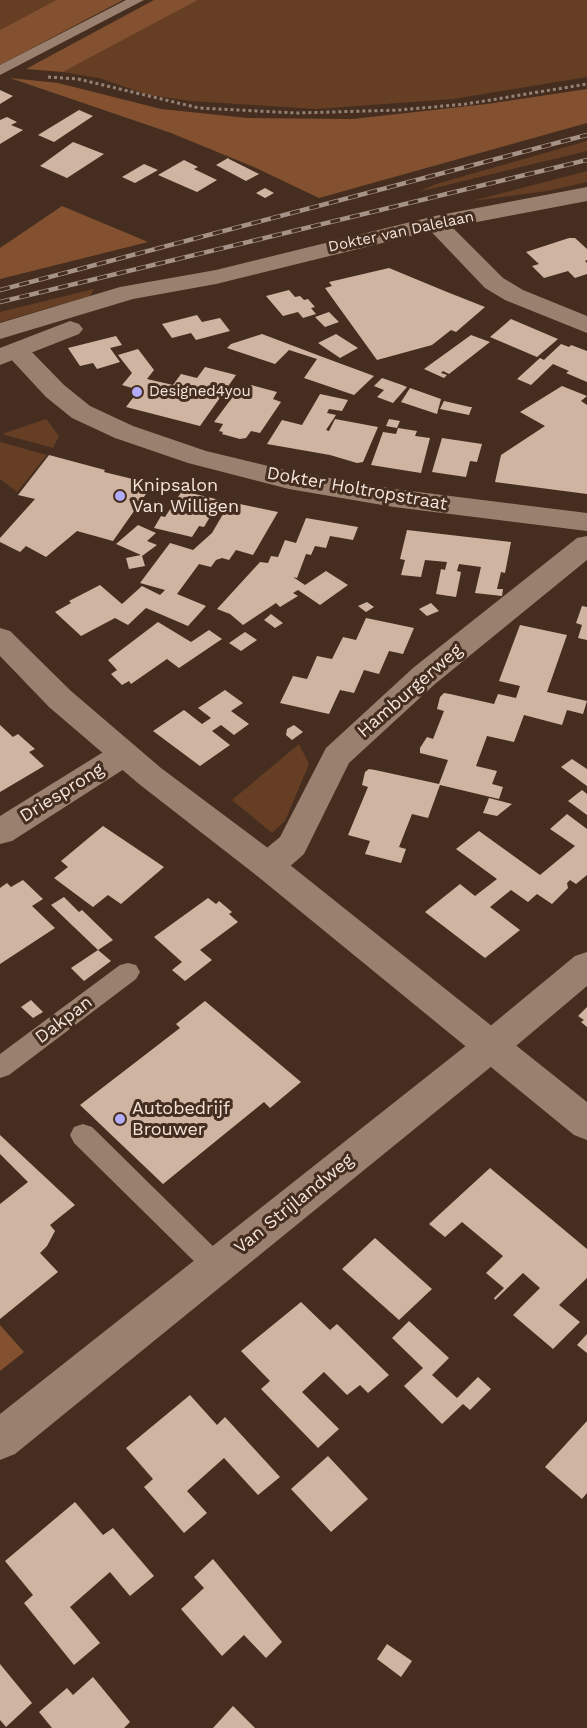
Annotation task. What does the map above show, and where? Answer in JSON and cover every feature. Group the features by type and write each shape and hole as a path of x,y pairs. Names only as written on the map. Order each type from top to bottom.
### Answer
{"street":[{"name":"Dokter van Dalelaan","path":"0,331 129,292 216,277 435,223 587,194"},
{"path":"435,223 494,283 514,295 587,325"},
{"name":"Dokter van Dalelaan","path":"8,354 216,277"},
{"name":"Dokter Holtropstraat","path":"8,354 81,412 124,432 198,457 290,480 394,498 587,522"},
{"name":"Hamburgerweg","path":"268,866 292,845 337,756 424,676 587,545"},
{"path":"0,638 60,699 124,754 268,866 587,1124"},
{"name":"Driesprong","path":"0,832 124,754"},
{"name":"Van Strijlandweg","path":"0,1440 490,1047 587,966"}],"lane":[{"path":"0,71 137,0"},
{"name":"Dakpan","path":"0,1068 128,972"},
{"path":"83,1135 216,1266"}],"path":[{"path":"40,76 78,79 199,108 297,113 400,110 466,104 587,84"}],"shaded area":[{"path":"0,0 56,0 0,30"},
{"path":"56,0 123,0 0,65 0,30"},
{"path":"154,0 198,0 63,72 26,69"},
{"path":"198,0 587,0 587,77 453,99 316,109 191,101 149,95 99,78 63,72"},
{"path":"10,78 58,83 161,109 247,118 353,119 487,104 587,89 587,123 319,198 254,167 171,133"},
{"path":"587,141 587,151 418,192 436,184"},
{"path":"587,171 587,182 547,191 472,201"},
{"path":"62,206 148,242 0,279 0,248"},
{"path":"94,289 90,296 0,322 0,312"},
{"path":"46,419 59,436 53,448 2,434"},
{"path":"0,442 47,455 17,492 0,479"},
{"path":"299,744 309,764 285,821 272,833 232,800"},
{"path":"0,1325 24,1352 0,1371"}],"building":[{"path":"0,90 13,96 0,104"},
{"path":"79,110 93,116 54,142 38,135"},
{"path":"7,117 17,122 11,125 23,130 0,144 0,120"},
{"path":"73,142 104,154 67,178 40,166"},
{"path":"228,158 259,174 246,181 216,165"},
{"path":"184,160 198,167 194,169 217,180 197,192 158,175"},
{"path":"144,164 158,170 135,183 122,177"},
{"path":"265,188 274,193 265,198 256,193"},
{"path":"575,238 587,249 587,260 585,261 587,274 575,278 568,271 544,278 532,266 539,264 526,252"},
{"path":"389,268 485,307 456,332 451,330 432,345 377,360 325,288 332,286 329,282"},
{"path":"289,290 295,297 308,299 315,307 311,308 316,314 303,318 298,312 283,316 266,296"},
{"path":"329,312 339,322 325,327 315,317"},
{"path":"197,315 202,322 220,318 230,331 196,340 191,333 172,338 162,324"},
{"path":"511,319 558,339 537,357 490,337"},
{"path":"262,334 374,376 354,395 304,378 317,359 289,350 275,364 227,348 231,344"},
{"path":"336,334 358,348 340,358 318,343"},
{"path":"471,335 490,342 449,374 443,371 441,373 447,375 444,378 424,369"},
{"path":"116,336 122,345 110,348 120,362 97,369 93,363 80,366 68,348"},
{"path":"561,344 587,351 587,382 566,373 569,371 553,364 531,385 517,379 540,358 544,360"},
{"path":"138,349 154,370 147,379 173,385 181,374 197,378 205,367 236,375 200,426 126,407 139,390 122,385 132,373 118,355"},
{"path":"382,378 407,387 393,403 377,397 384,390 374,386"},
{"path":"251,385 277,392 273,399 281,402 260,433 251,431 246,438 240,439 222,434 223,432 219,431 223,424 214,422 237,391 245,393"},
{"path":"562,386 587,396 581,401 587,405 587,494 495,482 501,455 545,426 520,412"},
{"path":"410,388 441,399 437,414 401,402"},
{"path":"320,394 348,400 342,411 329,409 327,413 336,415 326,430 329,431 335,419 378,427 363,462 357,463 330,455 267,444 282,420 302,425"},
{"path":"444,401 472,407 469,415 440,409"},
{"path":"389,419 400,421 397,428 386,426"},
{"path":"398,428 417,431 415,436 430,438 421,473 371,465 383,432 396,434"},
{"path":"442,438 482,444 477,462 470,461 466,477 432,472"},
{"path":"49,455 153,484 113,541 77,531 46,557 26,546 20,552 0,542 0,538 35,499 18,495"},
{"path":"182,491 220,500 204,527 199,526 192,537 154,528 161,516 165,517"},
{"path":"230,502 278,512 253,555 236,550 229,560 222,558 216,560 211,567 199,564 177,594 206,606 188,626 146,608 128,625 115,618 81,636 55,612 71,603 69,601 100,585 122,604 142,586 160,595 165,590 140,583 170,543 193,550 212,533"},
{"path":"306,518 358,527 353,540 330,536 326,548 315,546 311,555 306,554 297,578 293,577 305,585 326,571 348,585 320,605 298,590 293,593 298,596 280,607 276,603 243,625 230,614 217,609 260,562 268,563 271,556 278,557 285,540 296,543"},
{"path":"138,525 156,533 147,541 157,545 142,556 145,566 129,569 126,558 141,555 116,544"},
{"path":"407,530 511,542 505,573 501,572 497,589 503,589 502,596 475,593 481,567 459,564 457,571 461,572 456,597 436,594 441,569 445,570 447,562 425,560 421,577 401,575 405,560 400,559"},
{"path":"367,602 374,607 366,612 358,606"},
{"path":"431,603 439,611 427,616 419,609"},
{"path":"582,606 587,607 587,640 578,638 582,625 576,623"},
{"path":"271,614 283,623 275,628 264,620"},
{"path":"366,618 414,628 403,654 389,651 379,674 364,670 354,693 340,690 329,714 280,703 293,676 307,679 317,656 332,659 343,637 356,640"},
{"path":"158,622 191,642 209,630 222,639 179,668 167,659 131,684 129,681 122,685 111,674 117,670 108,660"},
{"path":"520,625 567,635 547,692 587,701 583,714 567,710 562,725 524,715 514,742 487,736 476,766 497,771 492,784 503,787 499,799 440,785 428,818 412,814 399,847 406,849 401,863 365,854 370,841 348,835 368,787 362,785 365,772 369,769 439,784 448,760 420,753 420,748 427,737 433,739 444,711 437,709 440,697 444,693 494,704 498,694 516,698 520,686 499,681"},
{"path":"245,632 257,640 241,651 229,643"},
{"path":"225,690 243,703 231,711 249,724 234,735 221,725 212,731 230,745 200,766 153,731 184,710 202,724 211,718 198,708"},
{"path":"0,725 13,737 18,734 35,749 29,752 44,766 0,792"},
{"path":"294,725 303,732 292,740 286,735 287,729"},
{"path":"572,759 587,769 587,786 561,767"},
{"path":"582,790 587,794 587,815 568,801"},
{"path":"489,798 512,804 497,816 483,813"},
{"path":"567,814 587,829 587,875 576,884 570,880 567,883 568,888 552,904 537,894 528,902 511,890 490,907 520,930 485,958 425,912 460,884 475,896 497,879 456,849 479,831 540,875 575,846 550,829"},
{"path":"103,826 164,867 121,904 108,895 93,907 54,878 68,867 61,861"},
{"path":"23,880 43,899 32,906 55,928 0,964 0,888 7,883 11,887"},
{"path":"64,897 79,912 82,910 113,940 98,950 51,905"},
{"path":"208,898 216,904 219,901 232,912 229,914 238,922 200,950 212,960 185,981 172,970 182,962 154,937"},
{"path":"98,950 111,961 84,981 71,968"},
{"path":"31,1000 43,1012 33,1018 21,1007"},
{"path":"205,1001 301,1082 270,1108 264,1102 163,1184 80,1105 180,1028 176,1024"},
{"path":"587,1007 587,1027 581,1022 584,1020 578,1016"},
{"path":"0,1135 75,1205 50,1225 55,1231 47,1246 40,1253 58,1272 0,1319 0,1204 28,1182 0,1154"},
{"path":"490,1168 587,1249 587,1278 559,1305 580,1322 553,1349 513,1315 540,1288 523,1273 495,1300 494,1298 504,1288 486,1273 503,1256 462,1222 445,1237 429,1224"},
{"path":"375,1238 432,1289 399,1320 342,1269"},
{"path":"301,1302 330,1330 337,1324 389,1375 368,1393 360,1385 347,1395 324,1372 302,1392 339,1429 318,1448 261,1389 270,1381 241,1351"},
{"path":"409,1321 449,1358 432,1375 457,1398 478,1377 491,1389 470,1410 463,1404 442,1424 404,1386 423,1368 392,1338"},
{"path":"587,1334 587,1353 577,1345"},
{"path":"190,1395 217,1425 225,1417 280,1477 258,1495 224,1458 187,1491 207,1513 184,1533 144,1487 153,1479 126,1448"},
{"path":"587,1421 587,1493 582,1499 545,1467"},
{"path":"328,1456 368,1499 331,1532 291,1489"},
{"path":"75,1502 103,1535 113,1528 154,1576 130,1596 110,1572 70,1607 100,1643 74,1665 24,1603 33,1595 5,1561"},
{"path":"213,1559 282,1642 266,1658 244,1635 222,1656 181,1609 204,1588 194,1577"},
{"path":"387,1644 412,1661 401,1677 377,1659"},
{"path":"0,1664 32,1703 6,1727 0,1720"},
{"path":"93,1677 130,1722 124,1728 52,1728 39,1712 67,1688 73,1695"},
{"path":"233,1706 255,1728 213,1728"}],"railway":[{"path":"0,290 587,135"},
{"path":"0,302 587,160"}],"place":[{"name":"Designed4you","path":"137,392"},
{"name":"Knipsalon Van Willigen","path":"120,496"},
{"name":"Autobedrijf Brouwer","path":"120,1119"}]}
